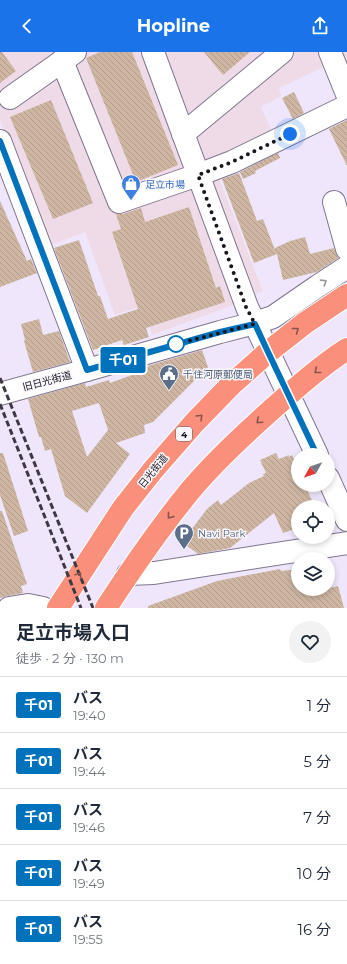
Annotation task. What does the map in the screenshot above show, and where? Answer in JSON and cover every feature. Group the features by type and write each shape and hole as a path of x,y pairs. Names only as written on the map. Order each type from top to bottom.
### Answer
{"highway":[{"name":"日光街道","path":"58,608 123,508 153,470 195,422 231,385 268,352 305,323 347,295"},
{"path":"106,608 160,528 191,490 240,438 288,395 347,348"}],"street":[{"path":"153,52 246,307 314,448"},
{"path":"183,134 282,52"},
{"path":"330,52 347,94"},
{"path":"10,98 69,57 119,202 232,162 347,106"},
{"path":"0,141 87,370"},
{"path":"334,202 347,249"},
{"name":"旧日光街道","path":"0,394 220,332 255,324 273,317 347,268"},
{"path":"334,492 347,520"},
{"path":"128,574 154,573 347,543"},
{"path":"10,608 28,605 43,608"}],"shaded area":[{"name":"足立市場","path":"0,52 347,52 347,106 330,64 279,88 281,96 261,107 274,136 216,171 263,291 228,307 152,335 142,306 115,315 85,232 51,245 0,120"}],"building":[{"path":"0,52 2,52 16,71 0,83"},
{"path":"100,52 132,52 178,165 136,182 86,58"},
{"path":"204,52 250,52 223,75"},
{"path":"294,92 304,113 293,119 282,98"},
{"path":"51,100 93,203 53,219 10,117"},
{"path":"347,120 347,166 329,129"},
{"path":"278,153 280,158 243,179 240,172"},
{"path":"239,173 257,221 263,219 275,250 275,248 290,241 305,237 310,254 334,248 338,258 317,272 283,280 277,254 254,263 222,179"},
{"path":"0,201 27,261 31,259 37,273 0,287"},
{"path":"189,207 216,288 220,286 225,302 146,328 149,337 124,345 122,340 93,350 54,248 79,240 98,296 100,296 108,319 138,309 112,232 121,229 116,214 123,214 141,208 145,222"},
{"path":"39,319 43,335 59,331 70,362 33,372 24,341 21,324"},
{"path":"202,350 208,367 153,422 144,425 145,433 116,443 130,454 87,513 65,496 51,449 45,451 41,437 39,437 28,399 85,383 86,387 109,380 110,383 146,370 144,367","holes":["99,403 108,430 87,457 72,411"]},
{"path":"0,453 3,453 28,531 14,536 0,495"},
{"path":"276,453 279,459 291,456 291,492 308,492 312,500 291,500 291,530 283,533 274,513 230,548 198,554 182,542 207,509 218,500 221,505 249,483 264,476 263,474 266,473 260,460"},
{"path":"0,511 2,511 27,584 21,586 23,593 0,598"},
{"path":"280,569 281,571 291,570 291,596 335,596 335,587 338,586 344,608 148,608 148,606 217,581"}],"railway":[{"path":"0,378 93,608"},
{"path":"0,404 81,608"}],"bus line":[{"name":"千01","path":"0,141 87,370 220,332 255,324 314,448"}],"place":[{"name":"足立市場","path":"131,201"},
{"name":"千住河原郵便局","path":"169,391"},
{"name":"Navi Park","path":"184,550"}],"route":[{"path":"176,344 255,324 246,307 198,175 232,162 290,134"}]}
